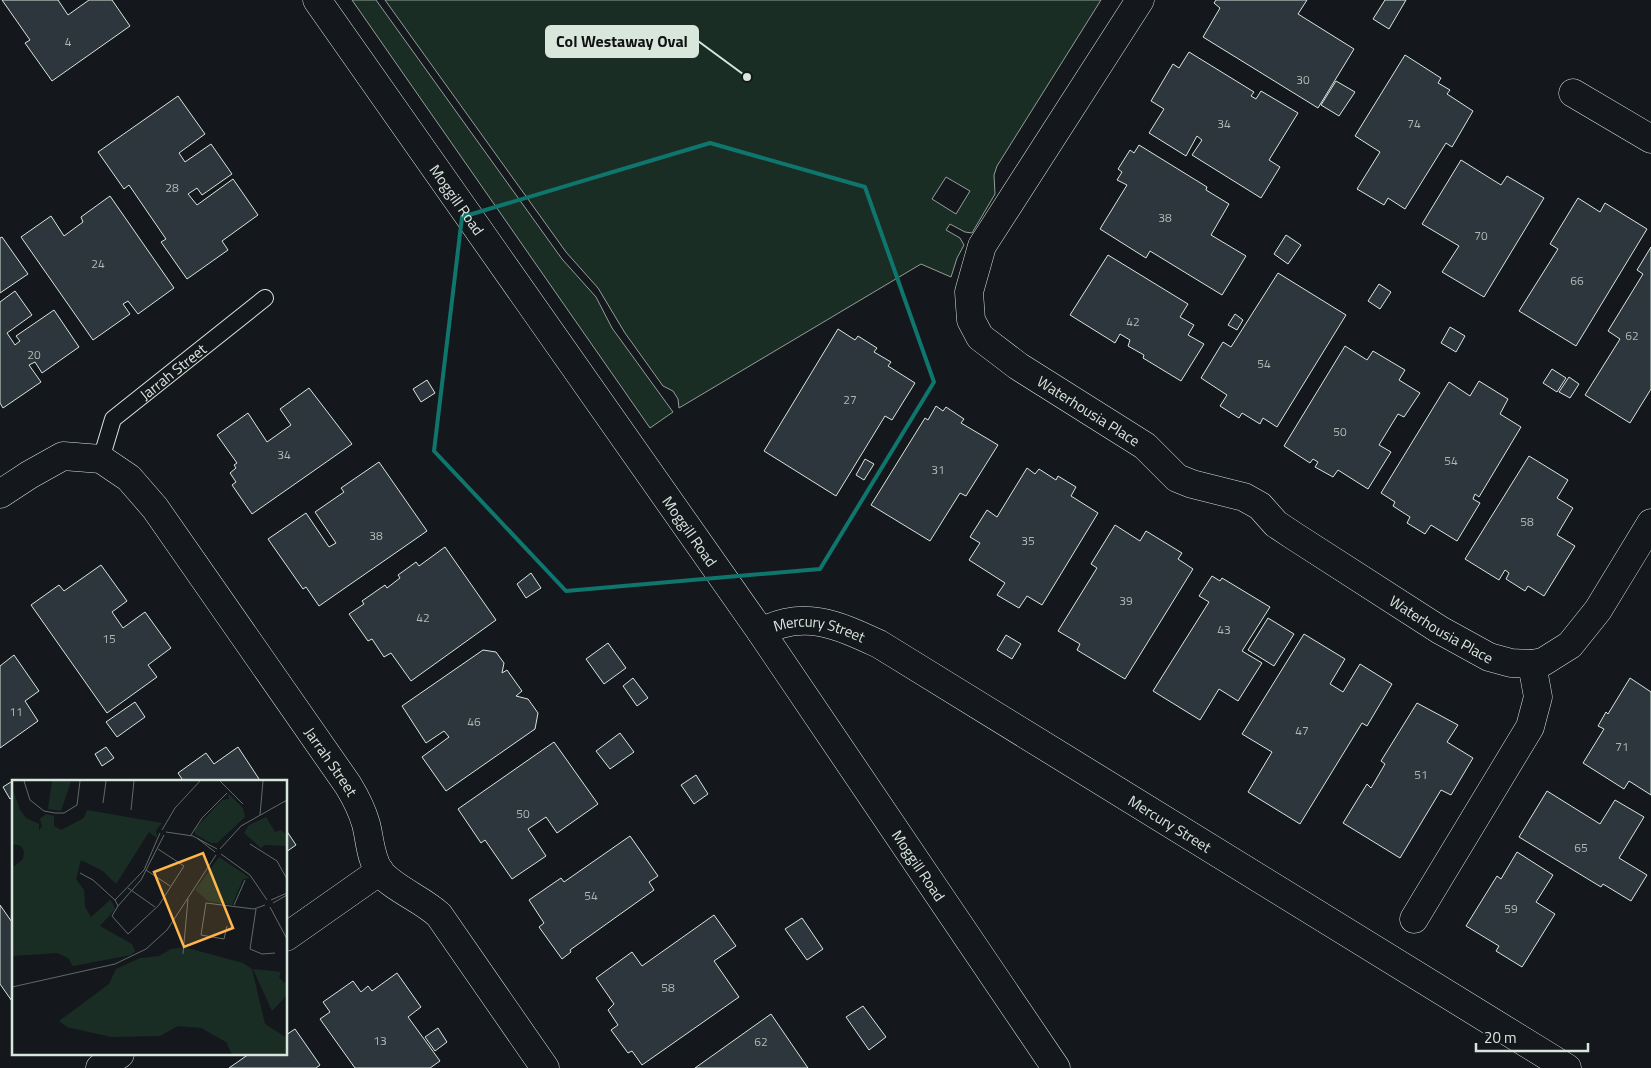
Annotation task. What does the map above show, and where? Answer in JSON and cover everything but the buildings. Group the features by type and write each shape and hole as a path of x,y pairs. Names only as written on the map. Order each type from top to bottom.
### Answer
{"street":[{"name":"Moggill Road","path":"317,0 761,632 1056,1068"},
{"name":"Waterhousia Place","path":"1140,0 982,246 969,292 971,320 980,337 1018,366 1145,446 1177,478 1192,484 1244,497 1260,506 1276,524 1294,536 1440,630 1489,657 1511,663 1532,664 1543,662 1570,645 1598,610 1651,523"},
{"path":"1574,93 1651,139"},
{"name":"Jarrah Street","path":"0,494 63,456 101,459 129,478 154,508 348,785 359,803 371,852 380,871 395,884 426,903 439,915 546,1068"},
{"name":"Mercury Street","path":"761,632 775,624 810,620 838,625 878,644 1063,760 1567,1068"},
{"path":"1414,919 1530,727 1538,697 1532,664"},
{"path":"288,936 380,871"},
{"path":"100,1068 117,1056"}],"lane":[{"name":"Jarrah Street","path":"101,459 113,419 265,298"}],"highlighted area":[{"path":"710,143 865,187 934,382 820,569 566,591 434,451 462,217"}],"green space":[{"path":"352,0 376,0 562,259 596,297 612,328 673,412 650,428"},
{"path":"385,0 1101,0 997,166 994,175 995,194 972,233 965,232 950,224 946,230 960,238 964,245 957,258 951,277 921,264 679,408 678,399 673,391 663,386 625,333 598,288 566,252","holes":["946,177 970,191 956,214 932,199"]}],"place":[{"name":"Col Westaway Oval","path":"747,77"}]}
